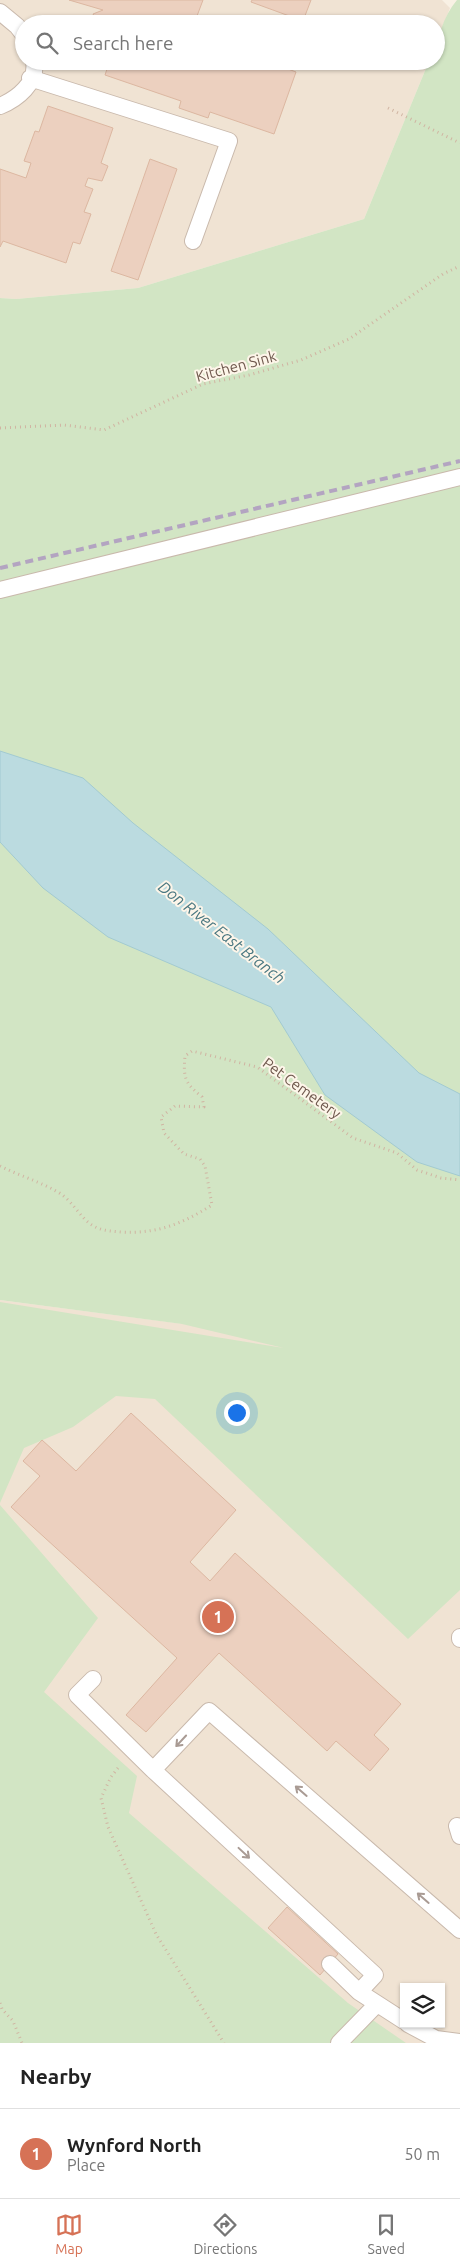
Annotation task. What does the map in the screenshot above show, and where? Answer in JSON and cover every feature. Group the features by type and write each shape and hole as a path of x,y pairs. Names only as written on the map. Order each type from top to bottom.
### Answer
{"lane":[{"path":"0,12 15,24"},
{"path":"0,106 24,92 32,70"},
{"path":"30,78 229,142 193,241"},
{"path":"0,590 460,477"},
{"path":"93,1679 77,1695 154,1770 375,1975 359,1992"},
{"path":"154,1770 209,1711 460,1930"},
{"path":"330,1964 359,1992 400,2018"},
{"path":"340,2043 377,2004"},
{"path":"415,2028 436,2039 460,2042"}],"path":[{"path":"388,108 460,142"},
{"name":"Kitchen Sink","path":"0,428 64,425 104,430 203,384 248,375 301,360 349,339 443,274 460,266"},
{"name":"Pet Cemetery","path":"0,1166 57,1191 73,1203 91,1225 106,1231 136,1233 162,1230 196,1215 212,1205 205,1166 200,1159 184,1154 164,1133 161,1117 175,1106 204,1107 202,1097 188,1086 184,1069 185,1056 192,1051 257,1067 353,1138 397,1153 417,1170 441,1178 460,1180"},
{"path":"133,1750 111,1777 101,1798 108,1827 156,1934 224,2043"},
{"path":"0,2003 2,2009 13,2021 22,2043"}],"shaded area":[{"path":"0,0 442,0 450,8 445,20 445,15 15,15 15,70 425,70 364,219 138,288 16,299 0,298"},
{"path":"0,1300 460,1360 460,2043 206,2043 0,1753"}],"green space":[{"path":"457,0 460,0 460,1590 408,1639 155,1399 116,1396 73,1427 24,1448 0,1503 0,1302 284,1348 182,1324 0,1300 0,298 16,299 138,288 364,219 425,70 445,70 445,20"},
{"path":"0,1505 98,1618 44,1692 137,1776 129,1813 348,2003 406,2043 0,2043"}],"water":[{"name":"Don River East Branch","path":"0,751 83,778 133,823 268,929 419,1073 460,1094 460,1176 417,1162 325,1095 271,1007 108,937 43,888 0,842"}],"building":[{"path":"69,0 203,0 197,15 93,14 103,10"},
{"path":"252,0 311,0 305,15 287,15 251,2"},
{"path":"107,70 291,70 296,72 274,134 210,112 208,118 179,108 181,101 105,75"},
{"path":"48,106 113,128 101,163 108,166 102,181 88,178 85,186 93,189 84,212 91,214 80,244 73,242 66,263 3,241 0,247 0,169 26,178 31,163 24,161 35,131 39,132"},
{"path":"150,159 177,169 138,280 111,271"},
{"path":"131,1413 236,1510 190,1562 210,1581 235,1553 401,1704 374,1735 389,1749 370,1771 336,1741 327,1751 219,1653 146,1732 126,1715 177,1658 11,1507 40,1476 23,1461 42,1440 76,1471"},
{"path":"287,1907 338,1954 320,1975 268,1928"}],"railway":[{"path":"0,568 460,461"}],"place":[{"name":"Wynford North","path":"218,1617"}]}
